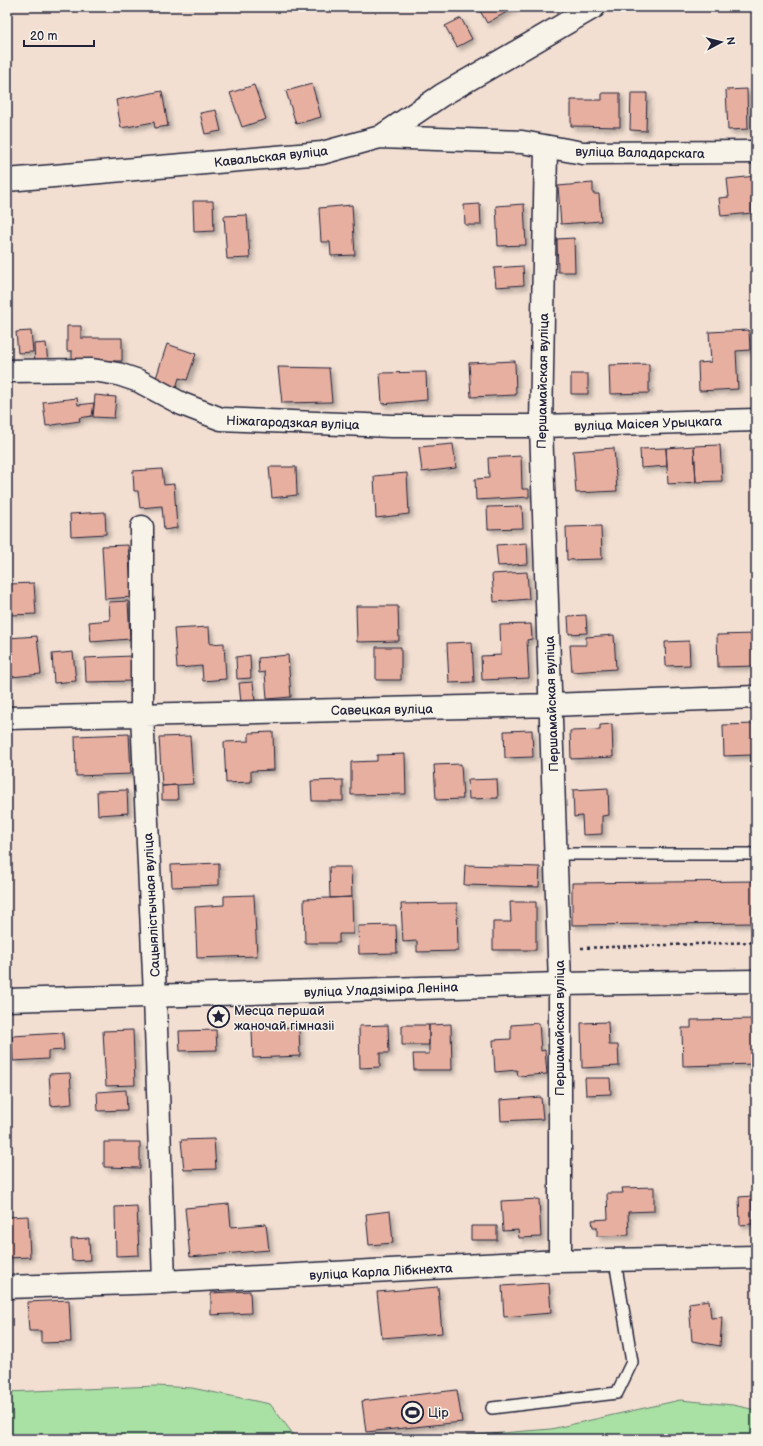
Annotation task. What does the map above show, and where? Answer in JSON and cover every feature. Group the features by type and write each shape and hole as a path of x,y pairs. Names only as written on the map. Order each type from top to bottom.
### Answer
{"street":[{"name":"Кавальская вуліца","path":"7,180 322,152 380,137 442,95 594,7"},
{"name":"вуліца Валадарскага","path":"380,137 522,142 546,148 583,153 756,152"},
{"name":"Першамайская вуліца","path":"546,148 541,426 560,984 560,1262"},
{"name":"Ніжагародзкая вуліца","path":"7,371 92,370 118,374 139,381 182,404 221,419 391,426 541,426"},
{"name":"вуліца Маісея Урыцкага","path":"541,426 756,420"},
{"name":"Сацыялістычная вуліца","path":"142,527 142,714 155,995 164,1282"},
{"name":"Савецкая вуліца","path":"7,718 551,705 756,697"},
{"name":"вуліца Уладзіміра Леніна","path":"7,1000 560,984 756,981"},
{"name":"вуліца Карла Лібкнехта","path":"7,1287 164,1282 560,1262 756,1257"}],"lane":[{"path":"555,854 756,854"},
{"path":"492,1408 617,1393 632,1362 615,1261"}],"path":[{"path":"559,948 756,942"}],"green space":[{"path":"156,1386 192,1388 270,1404 297,1439 7,1439 7,1392"},
{"path":"680,1400 733,1405 756,1410 756,1439 427,1439 551,1429"}],"building":[{"path":"478,7 516,7 487,23"},
{"path":"461,18 472,39 457,47 445,26"},
{"path":"753,77 756,77 756,95 755,95"},
{"path":"312,84 321,117 296,124 286,91"},
{"path":"254,85 266,119 242,127 230,93"},
{"path":"747,89 748,129 728,130 726,90"},
{"path":"162,91 168,126 155,128 154,122 121,128 116,100"},
{"path":"602,93 620,93 620,127 571,126 571,100 602,100"},
{"path":"631,93 647,93 646,131 630,130"},
{"path":"216,110 221,131 205,134 200,113"},
{"path":"756,176 756,203 752,204 752,213 721,216 719,198 729,197 727,179"},
{"path":"593,183 593,194 599,194 601,221 561,224 558,186"},
{"path":"193,201 213,201 214,231 194,232"},
{"path":"480,204 481,225 465,225 464,205"},
{"path":"524,204 526,245 498,246 496,206"},
{"path":"352,205 355,255 331,256 330,242 321,242 319,208"},
{"path":"247,215 250,258 227,259 224,216"},
{"path":"574,238 575,272 558,272 557,239"},
{"path":"523,266 524,285 496,287 494,268"},
{"path":"67,326 81,326 81,338 122,338 122,361 72,361 72,351 67,351"},
{"path":"749,330 750,350 736,351 738,389 699,391 698,363 711,362 709,332"},
{"path":"31,331 33,352 18,353 16,332"},
{"path":"46,343 48,364 35,365 34,344"},
{"path":"167,344 196,354 187,380 179,378 176,388 155,381"},
{"path":"515,361 516,395 471,397 469,363"},
{"path":"649,364 649,393 610,394 609,365"},
{"path":"278,367 329,368 332,402 282,403"},
{"path":"426,372 427,400 382,404 380,373"},
{"path":"571,374 588,374 588,394 571,394"},
{"path":"95,395 116,397 114,418 93,417"},
{"path":"77,398 78,405 94,403 92,416 79,418 80,421 46,426 43,402"},
{"path":"453,444 456,468 422,472 419,447"},
{"path":"720,445 722,481 696,482 694,446"},
{"path":"694,446 696,482 668,484 666,448"},
{"path":"614,448 617,491 576,493 573,451"},
{"path":"666,448 667,466 641,468 640,449"},
{"path":"521,456 522,489 529,489 529,497 476,500 475,479 489,478 488,458"},
{"path":"269,467 296,467 297,495 272,498"},
{"path":"162,469 164,485 174,484 177,528 164,530 162,506 140,508 138,491 134,491 133,471"},
{"path":"407,473 409,514 376,518 374,476"},
{"path":"522,506 523,528 488,529 487,507"},
{"path":"105,512 106,534 71,536 70,514"},
{"path":"601,526 602,559 567,560 566,527"},
{"path":"527,543 528,564 498,566 496,545"},
{"path":"128,545 132,597 105,599 102,546"},
{"path":"527,572 529,599 494,602 492,574"},
{"path":"34,583 36,614 11,615 9,584"},
{"path":"128,601 130,639 91,642 89,622 110,620 109,602"},
{"path":"356,606 398,606 399,641 357,642"},
{"path":"586,615 587,633 569,634 568,616"},
{"path":"531,624 532,639 527,640 529,678 482,680 481,656 501,655 500,625"},
{"path":"209,627 210,644 224,643 226,679 203,681 202,666 177,668 174,629"},
{"path":"755,634 756,666 718,667 717,635"},
{"path":"614,635 616,669 572,672 570,645 586,645 586,637"},
{"path":"37,636 41,674 12,677 8,638"},
{"path":"689,641 690,665 666,666 665,642"},
{"path":"472,642 474,682 449,683 447,643"},
{"path":"376,647 401,647 401,680 376,680"},
{"path":"73,652 76,681 54,683 52,654"},
{"path":"250,655 251,678 237,679 236,657"},
{"path":"288,655 291,697 267,699 265,672 259,673 258,658"},
{"path":"132,656 133,681 86,682 85,658"},
{"path":"253,682 255,702 241,703 239,683"},
{"path":"612,724 613,757 571,759 570,731 600,730 600,725"},
{"path":"756,724 756,761 751,762 751,755 724,756 723,725"},
{"path":"532,730 533,757 505,758 504,731"},
{"path":"273,732 274,770 251,771 251,782 226,783 224,742 249,741 249,733"},
{"path":"129,734 131,774 76,776 75,736"},
{"path":"190,736 193,784 162,786 159,737"},
{"path":"405,754 406,794 351,795 351,762 377,761 377,755"},
{"path":"461,764 463,799 436,800 434,765"},
{"path":"497,779 498,798 469,799 468,780"},
{"path":"343,780 343,801 312,801 311,781"},
{"path":"177,785 178,800 162,800 162,786"},
{"path":"608,788 609,815 602,816 602,834 583,835 582,816 574,817 573,790"},
{"path":"127,790 128,813 98,815 97,791"},
{"path":"219,863 219,885 172,887 171,865"},
{"path":"465,865 540,867 539,887 464,885"},
{"path":"329,867 351,867 352,897 330,898"},
{"path":"756,881 756,923 572,925 572,883"},
{"path":"254,895 257,956 197,958 195,907 224,905 224,896"},
{"path":"352,897 353,934 339,934 339,943 305,943 304,899"},
{"path":"510,902 536,902 536,950 493,950 493,922 511,922"},
{"path":"457,903 458,951 417,952 417,941 403,942 401,904"},
{"path":"396,925 397,953 359,954 358,926"},
{"path":"756,1019 756,1064 683,1066 682,1028 691,1028 691,1020"},
{"path":"608,1022 609,1045 618,1045 619,1066 582,1068 581,1023"},
{"path":"539,1023 541,1051 545,1050 547,1074 518,1076 517,1070 495,1072 493,1040 511,1039 511,1025"},
{"path":"451,1024 452,1070 414,1070 413,1054 429,1054 429,1025"},
{"path":"388,1025 389,1053 380,1053 380,1067 360,1068 359,1026"},
{"path":"402,1025 429,1025 429,1045 402,1045"},
{"path":"299,1027 300,1056 253,1058 252,1029"},
{"path":"133,1030 135,1085 106,1086 103,1031"},
{"path":"216,1030 217,1050 180,1051 179,1031"},
{"path":"63,1033 64,1050 48,1051 48,1059 13,1061 12,1036"},
{"path":"70,1073 72,1104 51,1106 49,1074"},
{"path":"585,1078 610,1078 611,1094 586,1095"},
{"path":"126,1090 127,1110 98,1111 97,1092"},
{"path":"541,1097 543,1119 501,1121 500,1100"},
{"path":"214,1139 216,1169 184,1170 181,1140"},
{"path":"104,1142 140,1142 140,1168 104,1167"},
{"path":"654,1187 654,1211 628,1212 629,1235 597,1236 597,1227 593,1227 592,1220 608,1219 607,1193 623,1193 622,1188"},
{"path":"752,1196 752,1224 740,1225 739,1197"},
{"path":"539,1199 541,1237 519,1238 518,1230 503,1231 501,1201"},
{"path":"229,1204 231,1227 266,1224 269,1250 190,1257 185,1208"},
{"path":"137,1206 139,1255 116,1256 115,1207"},
{"path":"390,1211 393,1243 369,1245 366,1214"},
{"path":"28,1216 30,1257 7,1258 7,1217"},
{"path":"471,1226 497,1226 497,1240 471,1240"},
{"path":"89,1238 90,1260 72,1261 71,1239"},
{"path":"549,1283 551,1313 504,1317 502,1286"},
{"path":"438,1287 442,1333 382,1338 377,1292"},
{"path":"250,1291 251,1313 211,1315 211,1293"},
{"path":"69,1300 71,1342 41,1343 41,1331 29,1331 27,1302"},
{"path":"709,1300 711,1318 722,1317 720,1346 692,1341 689,1303"},
{"name":"Цір","path":"457,1390 462,1422 366,1432 362,1401"}],"place":[{"name":"Месца першай жаночай гімназіі","path":"219,1017"},
{"name":"Цір","path":"412,1412"}]}
